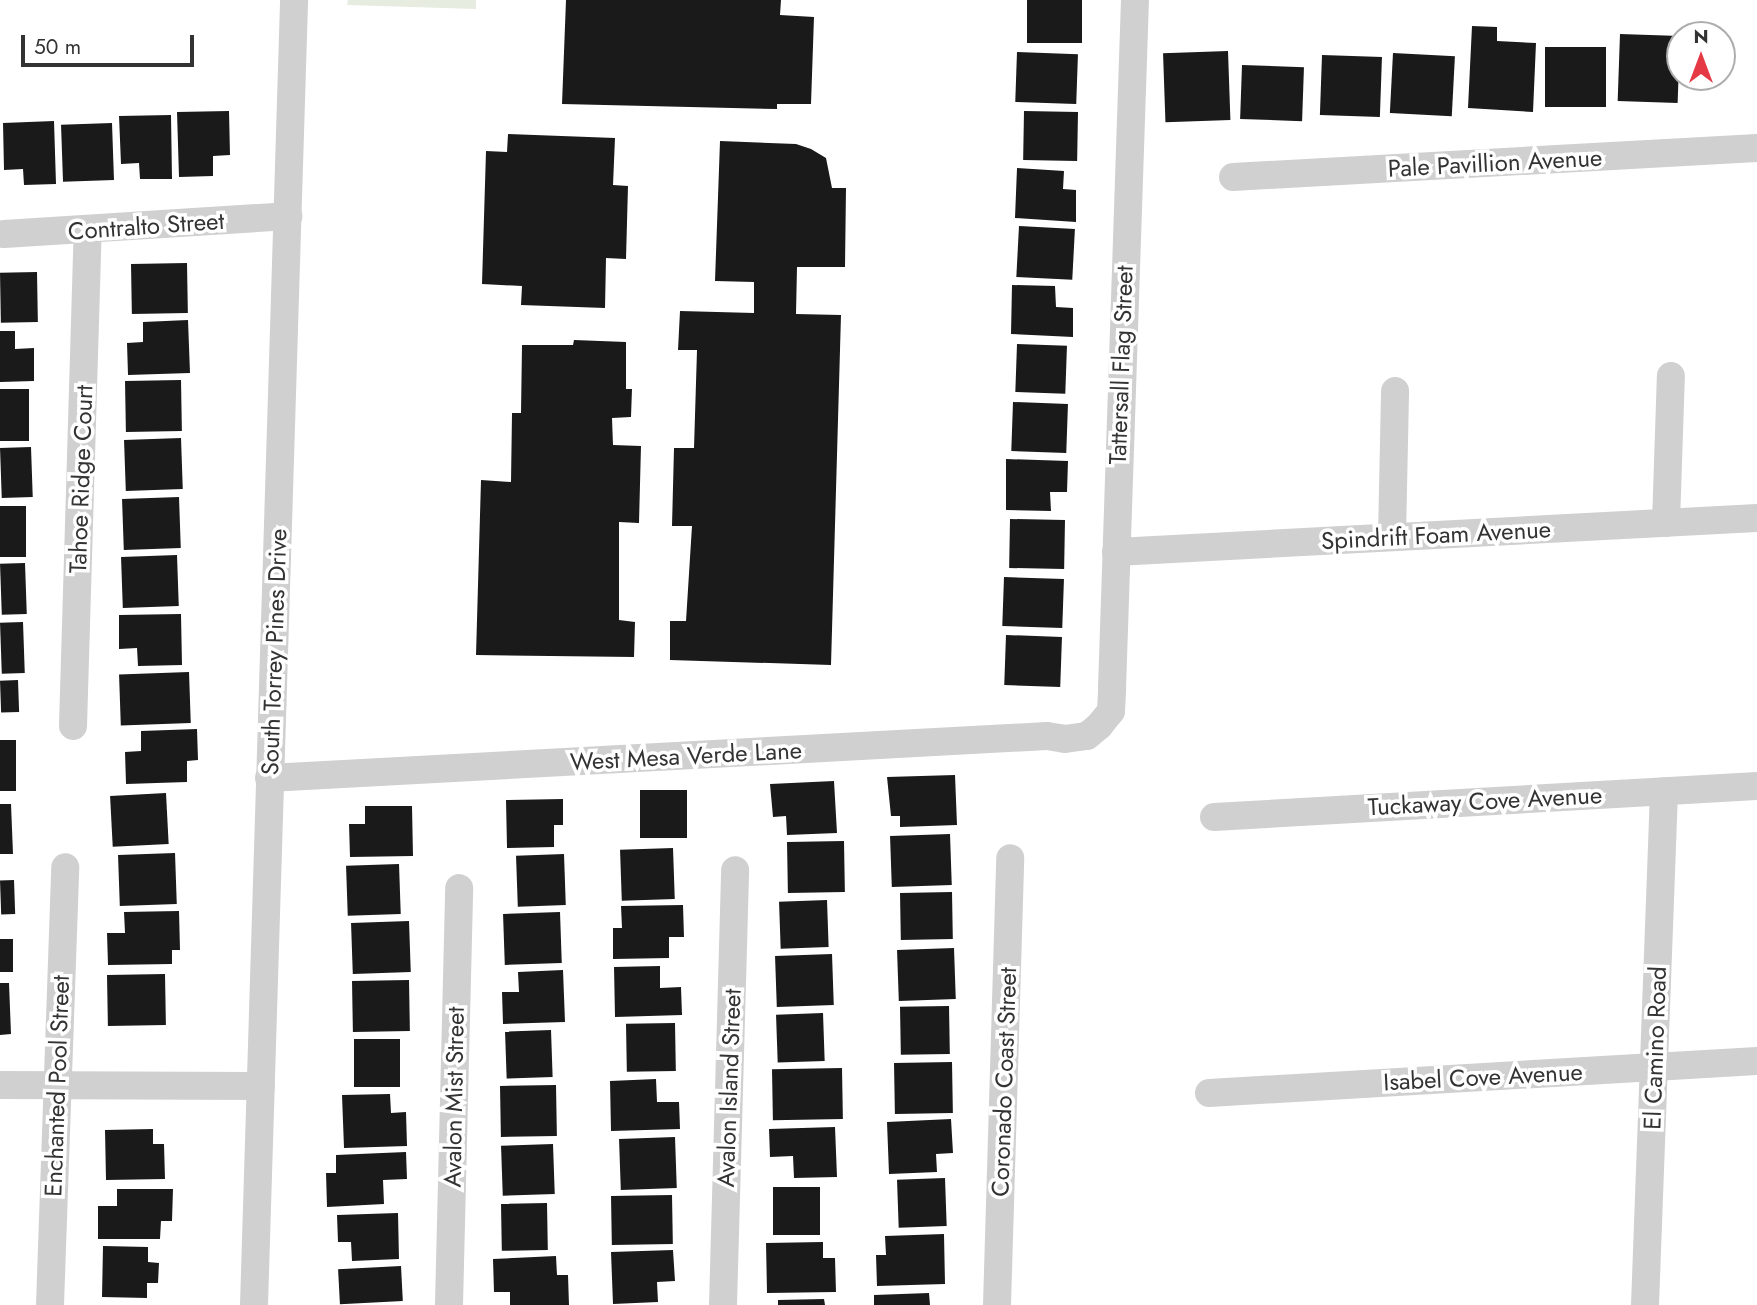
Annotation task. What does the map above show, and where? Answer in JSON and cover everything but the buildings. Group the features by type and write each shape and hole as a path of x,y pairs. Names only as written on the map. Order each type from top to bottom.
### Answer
{"street":[{"name":"South Torrey Pines Drive","path":"254,1305 294,0"},
{"name":"Tattersall Flag Street","path":"1099,726 1111,711 1135,0"},
{"name":"Pale Pavillion Avenue","path":"1233,177 1757,148"},
{"name":"Contralto Street","path":"4,234 88,231 288,216"},
{"name":"Tahoe Ridge Court","path":"73,726 88,231"},
{"path":"1666,523 1671,376"},
{"path":"1392,537 1395,391"},
{"name":"Spindrift Foam Avenue","path":"1116,552 1757,518"},
{"name":"West Mesa Verde Lane","path":"269,778 1047,736 1065,740 1087,736 1099,726"},
{"name":"Tuckaway Cove Avenue","path":"1214,817 1757,786"},
{"name":"El Camino Road","path":"1645,1305 1664,791"},
{"name":"Coronado Coast Street","path":"997,1305 1010,858"},
{"name":"Enchanted Pool Street","path":"50,1305 65,867"},
{"name":"Avalon Island Street","path":"723,1305 735,870"},
{"name":"Avalon Mist Street","path":"449,1305 459,888"},
{"name":"Isabel Cove Avenue","path":"1209,1093 1757,1061"},
{"path":"0,1085 57,1082 261,1086"}],"shaded area":[{"path":"348,0 476,0 476,9 347,5"}]}
